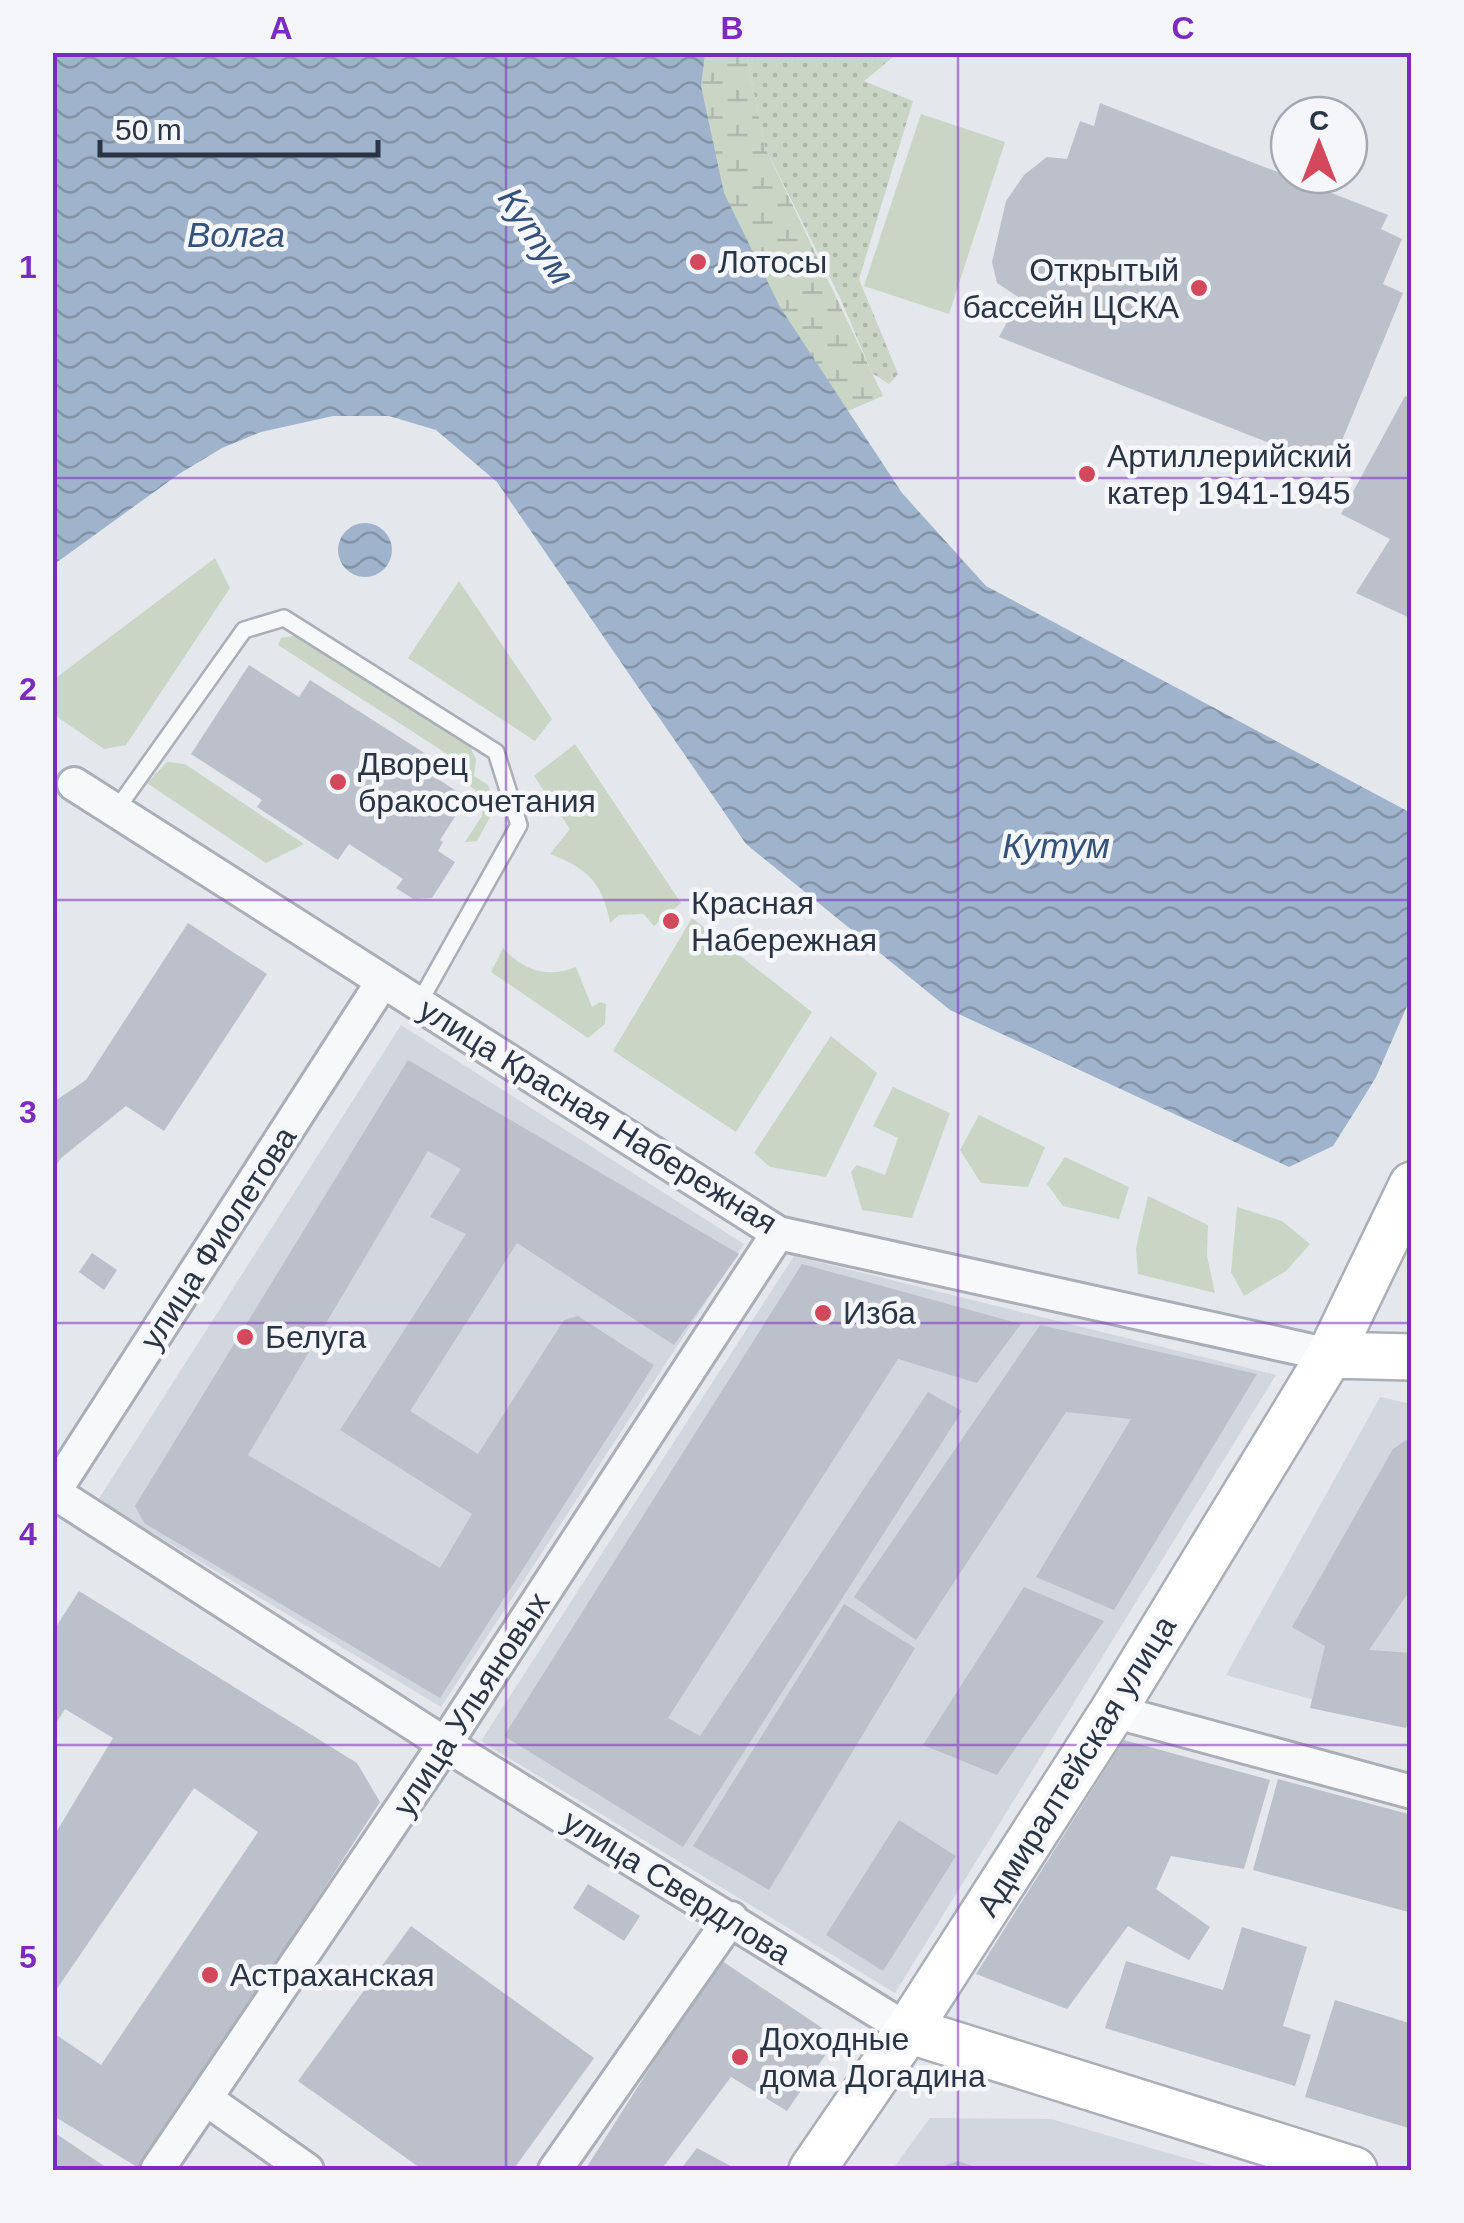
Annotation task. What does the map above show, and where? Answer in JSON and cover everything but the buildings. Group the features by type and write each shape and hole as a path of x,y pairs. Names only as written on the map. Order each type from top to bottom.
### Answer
{"main road":[{"name":"Адмиралтейская улица","path":"812,2170 908,2030 1113,1712 1330,1356 1412,1185"},
{"name":"улица Красная Набережная","path":"1330,1356 1412,1356"},
{"name":"улица Свердлова","path":"908,2030 1354,2170"}],"street":[{"name":"улица Красная Набережная","path":"74,784 778,1233 1330,1356"},
{"name":"улица Фиолетова","path":"53,1493 383,982"},
{"name":"улица Ульяновых","path":"157,2170 445,1744 778,1233"},
{"name":"улица Свердлова","path":"53,1493 445,1744 908,2030"},
{"path":"1113,1712 1412,1792"},
{"path":"555,2170 731,1918"},
{"path":"206,2099 307,2170"}],"lane":[{"path":"116,810 244,630 284,618 480,741 496,752 519,825 419,1003"}],"shaded area":[{"path":"401,1025 744,1244 441,1707 98,1500"},
{"path":"794,1256 1276,1375 895,1993 481,1741"},
{"path":"1380,1397 1411,1404 1411,1728 1226,1675"},
{"path":"930,2118 1051,2119 1227,2170 892,2170"}],"green space":[{"path":"630,53 746,53 765,147 883,396 796,433"},
{"path":"746,53 898,53 864,81 913,101 859,279 898,374 889,384 872,373 841,300 765,147"},
{"path":"921,114 1005,142 949,314 864,286"},
{"path":"215,558 230,588 126,745 104,749 53,714 53,680"},
{"path":"459,581 552,719 535,741 408,658"},
{"path":"298,635 468,742 476,760 474,776 488,785 496,806 477,841 465,842 482,816 483,803 473,796 476,790 448,773 455,759 278,645 281,638"},
{"path":"575,744 681,903 654,926 644,914 619,915 610,923 598,887 583,871 550,854 570,829 534,776"},
{"path":"167,762 185,764 304,844 266,863 147,783"},
{"path":"692,918 812,1012 736,1132 613,1051"},
{"path":"503,948 518,962 536,970 555,972 576,967 592,1007 600,1002 606,1004 605,1024 588,1038 491,972"},
{"path":"831,1036 877,1073 826,1177 770,1167 754,1153"},
{"path":"893,1087 950,1113 912,1218 862,1210 851,1172 857,1165 885,1175 898,1138 873,1126"},
{"path":"979,1115 1045,1147 1028,1187 981,1183 960,1150"},
{"path":"1065,1157 1129,1187 1119,1219 1063,1206 1047,1184"},
{"path":"1148,1196 1208,1225 1207,1256 1215,1293 1138,1274 1136,1248"},
{"path":"1237,1207 1282,1221 1310,1244 1286,1271 1244,1296 1231,1272"}],"water":[{"name":"Кутум","path":"53,53 705,53 701,86 724,193 780,307 902,493 986,586 1411,813 1411,1101 1376,1078 1333,1146 1289,1167 950,1010 746,844 497,482 436,430 389,416 333,416 261,432 222,448 179,474 53,565"},
{"path":"365,523 384,531 392,550 384,569 365,577 346,569 338,550 346,531"}],"pier":[{"path":"1411,997 1412,1106 1378,1084 1331,1152 1376,1077"}],"place":[{"name":"Лотосы","path":"698,262"},
{"name":"Открытый бассейн ЦСКА","path":"1199,288"},
{"name":"Артиллерийский катер 1941-1945","path":"1087,474"},
{"name":"Дворец бракосочетания","path":"338,782"},
{"name":"Красная Набережная","path":"671,921"},
{"name":"Изба","path":"823,1313"},
{"name":"Белуга","path":"245,1337"},
{"name":"Астраханская","path":"210,1975"},
{"name":"Доходные дома Догадина","path":"740,2057"}],"water label":[{"name":"Волга","path":"236,235"}]}
